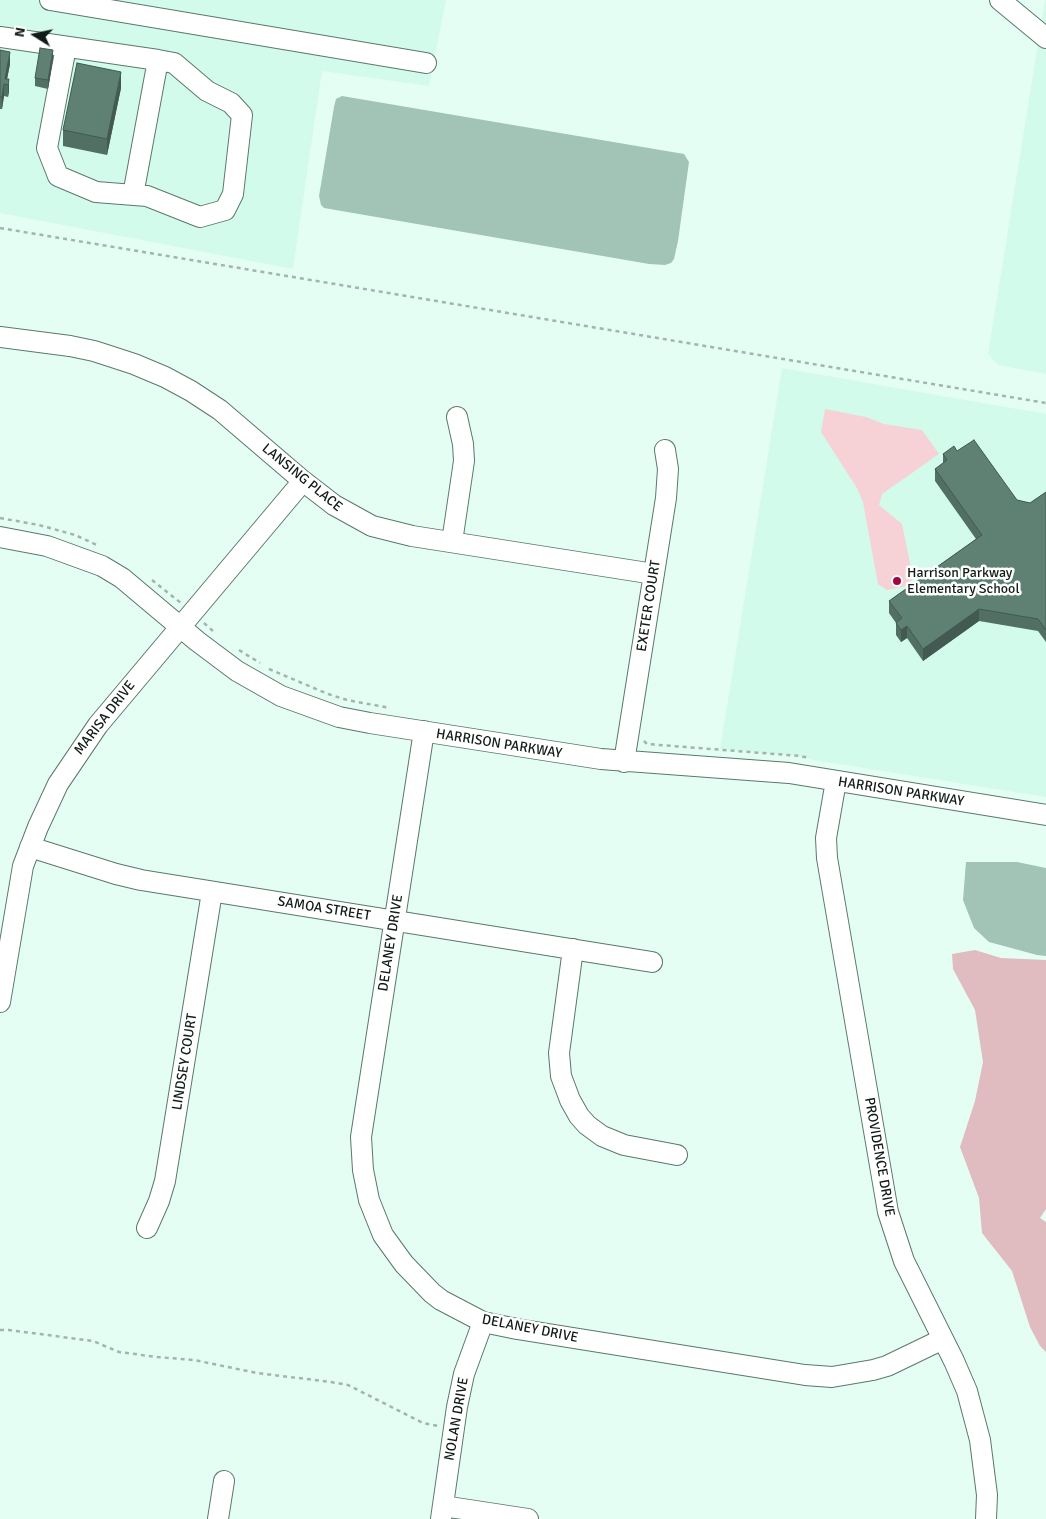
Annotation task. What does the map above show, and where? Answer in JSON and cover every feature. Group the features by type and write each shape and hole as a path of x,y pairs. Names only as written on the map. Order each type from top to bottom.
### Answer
{"street":[{"path":"50,0 125,6 426,62"},
{"path":"1000,0 1046,38"},
{"path":"0,37 174,63 207,91 231,103 242,115 233,194 225,210 200,217 147,196 96,192 58,176 47,148 66,47"},
{"path":"133,195 158,60"},
{"name":"LANSING PLACE","path":"0,337 94,351 127,361 165,377 220,410 302,481 334,505 372,526 404,535 654,574"},
{"path":"452,542 463,480 464,461 464,444 457,417"},
{"name":"EXETER COURT","path":"624,762 668,485 665,450"},
{"name":"MARISA DRIVE","path":"0,1002 19,884 30,847 48,803 70,764 98,725 302,481"},
{"name":"HARRISON PARKWAY","path":"0,537 47,546 102,566 186,620 230,666 281,696 340,717 424,732 624,762 789,773 1046,815"},
{"name":"DELANEY DRIVE","path":"424,732 362,1121 361,1154 366,1188 377,1222 404,1264 436,1296 482,1322 819,1377 848,1375 880,1368 943,1339"},
{"name":"PROVIDENCE DRIVE","path":"836,781 826,838 826,849 883,1187 898,1246 960,1374 975,1418 985,1476 986,1519"},
{"name":"SAMOA STREET","path":"30,847 116,874 212,892 652,962"},
{"name":"LINDSEY COURT","path":"147,1228 159,1201 165,1181 212,892"},
{"path":"573,949 559,1053 561,1076 570,1100 588,1125 602,1136 624,1145 677,1155"},
{"name":"NOLAN DRIVE","path":"442,1512 464,1374 482,1322"},
{"path":"218,1519 224,1481"},
{"path":"442,1512 528,1519"}],"path":[{"path":"0,228 1046,403"},
{"path":"0,518 40,525 99,546"},
{"path":"145,574 186,620 216,633"},
{"path":"233,646 271,670 313,688 347,700 395,709"},
{"path":"627,742 642,740 647,744 800,756 813,760"},
{"path":"0,1330 93,1341 119,1352 157,1358 194,1360 257,1373 348,1385 423,1423 454,1428"}],"shaded area":[{"path":"0,0 446,0 429,86 322,71 293,269 0,213"},
{"path":"1045,0 1046,374 998,365 988,354"},
{"path":"342,96 684,154 689,162 674,259 671,263 665,265 649,264 324,208 321,205 319,196 334,107 336,99"},
{"name":"Harrison Parkway Elementary School","path":"782,368 1046,414 1046,797 813,760 800,756 720,749"},
{"path":"825,409 866,417 884,424 922,430 939,454 882,494 879,505 902,524 913,578 907,586 887,590 878,584 863,502 857,488 821,432"},
{"path":"966,862 1017,862 1046,868 1046,956 989,942 974,928 963,900"},
{"path":"975,950 1001,958 1046,960 1046,1209 1040,1218 1046,1222 1046,1352 1040,1346 1030,1327 1012,1271 982,1233 979,1198 960,1147 975,1101 983,1062 975,1010 953,969 952,954"}],"building":[{"path":"40,48 53,50 48,80 35,78"},
{"path":"0,50 10,52 5,79 9,79 8,85 4,84 2,97 0,97"},
{"path":"77,63 121,72 107,139 63,130"},
{"path":"974,440 1017,500 1030,503 1046,492 1046,630 1038,619 979,609 923,649 907,626 901,630 896,623 902,618 889,601 982,535 935,469 947,460 943,454 954,446 957,451"}],"place":[{"name":"Harrison Parkway Elementary School","path":"897,581"}]}
